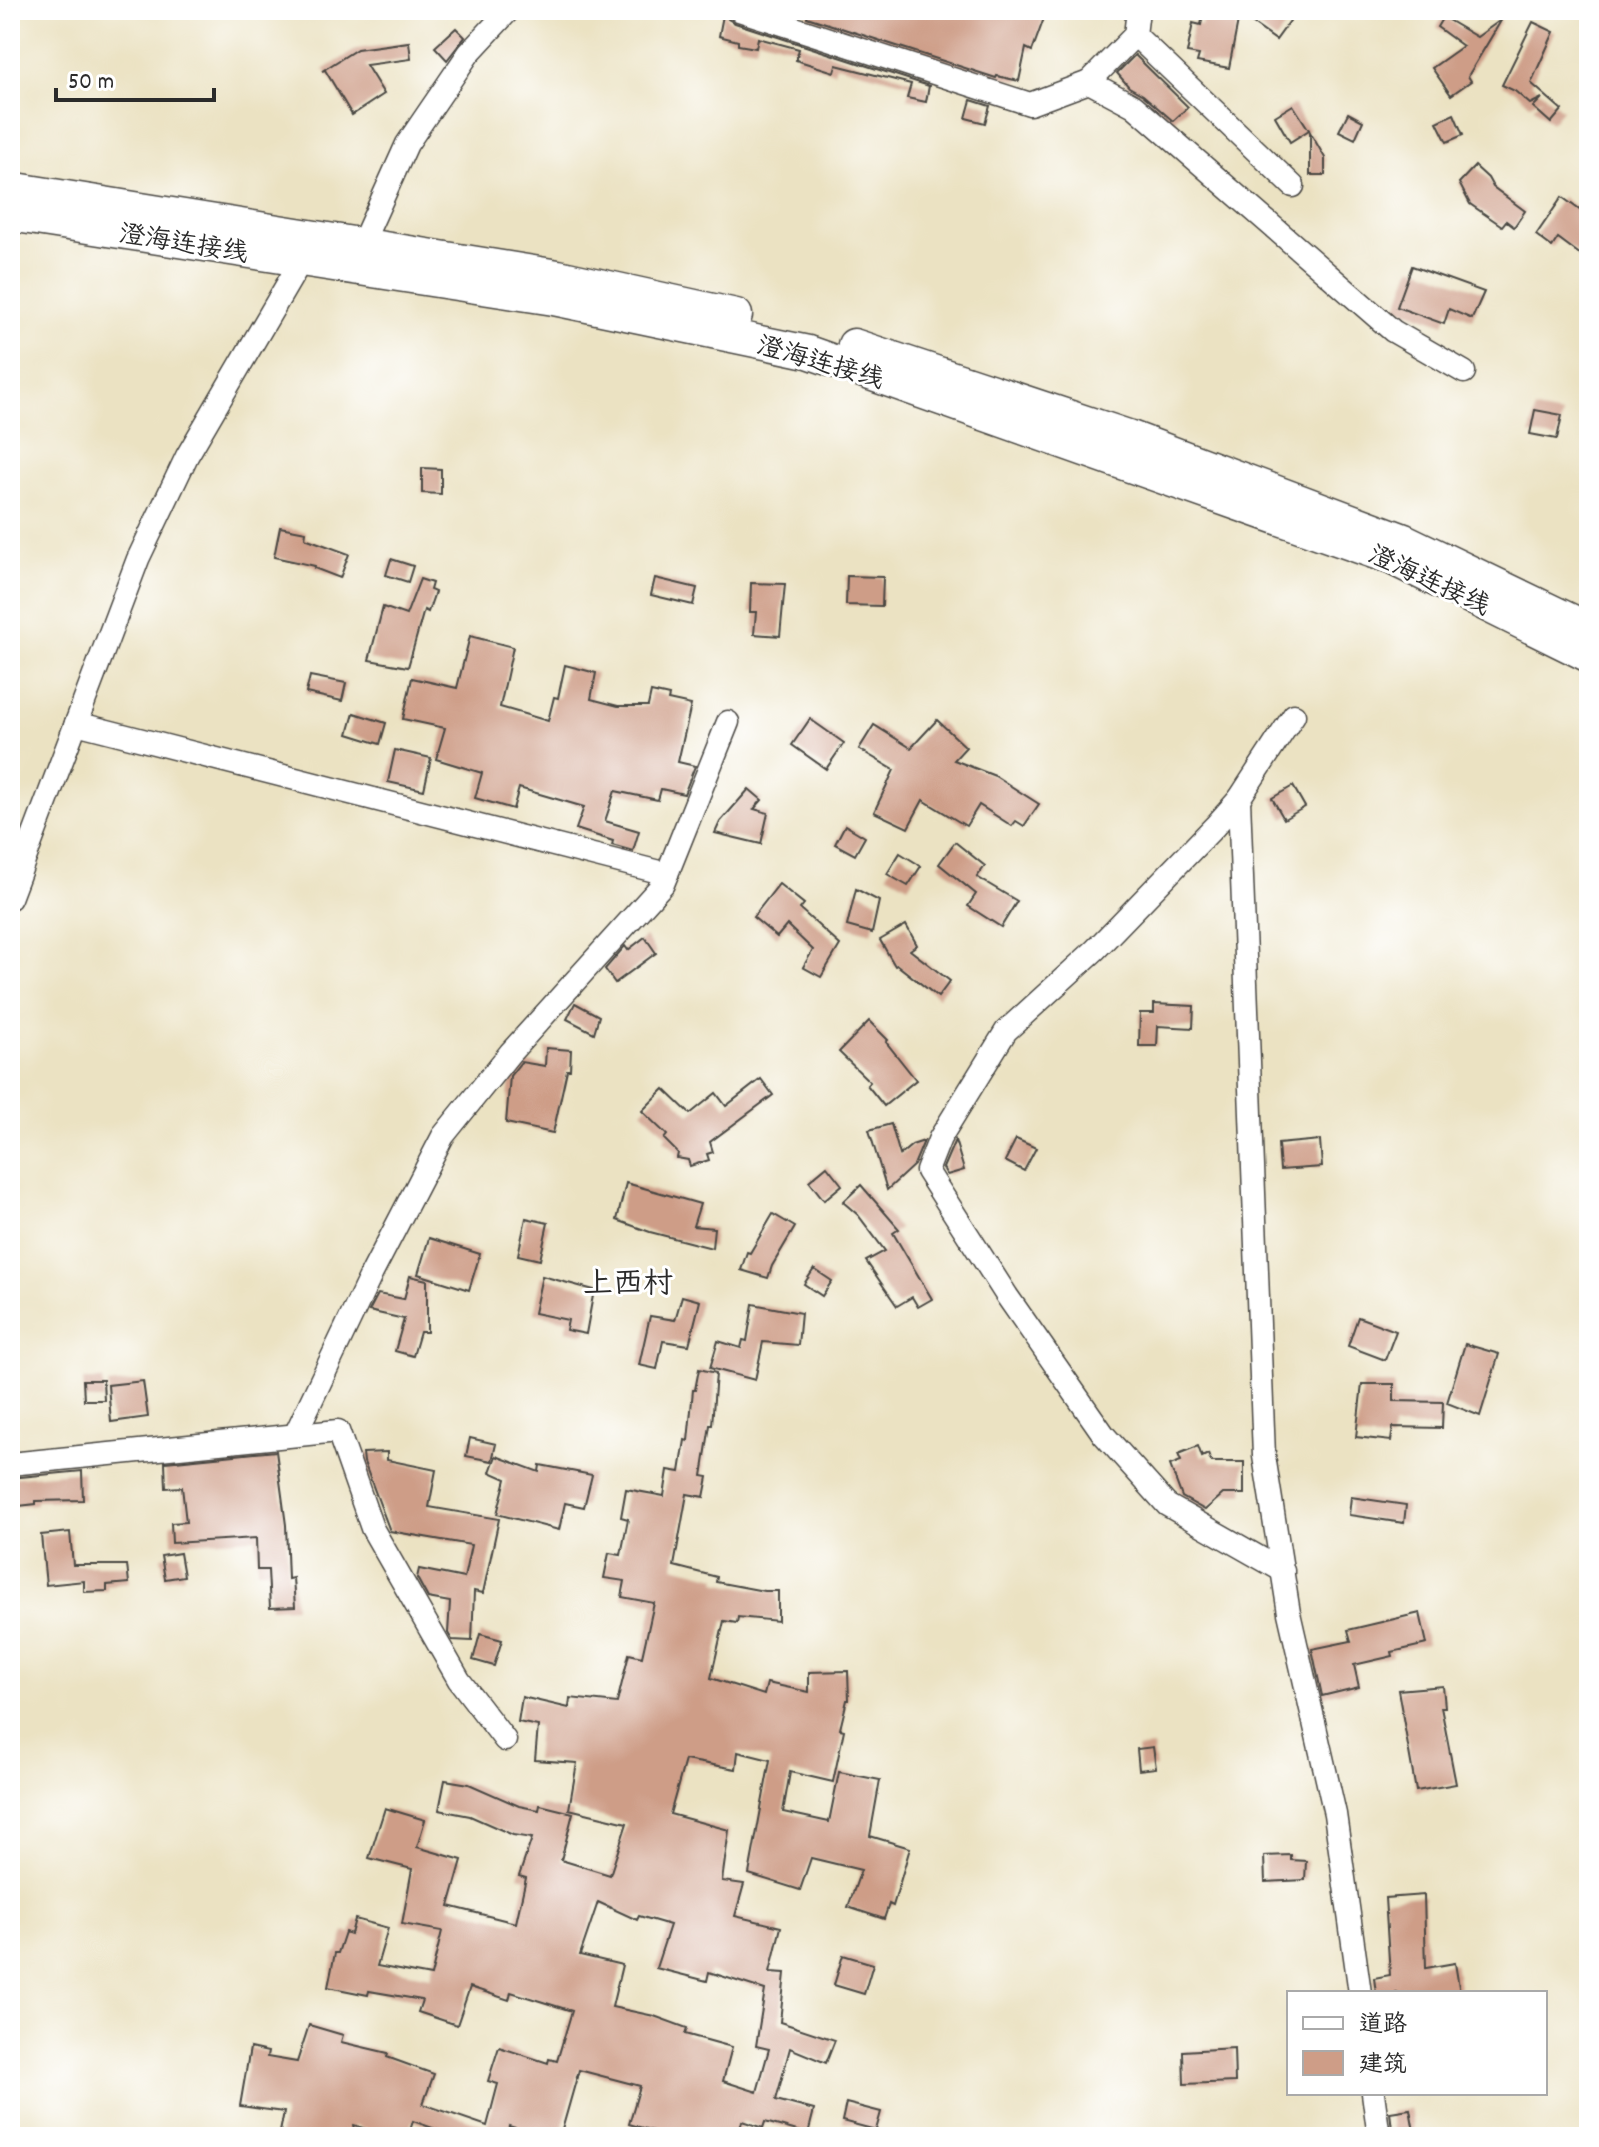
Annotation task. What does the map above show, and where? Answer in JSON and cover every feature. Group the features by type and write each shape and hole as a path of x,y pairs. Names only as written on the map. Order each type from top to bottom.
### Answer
{"highway":[{"name":"澄海连接线","path":"10,188 558,276 813,332 1128,436 1404,540 1589,629"},
{"name":"澄海连接线","path":"10,215 554,299 808,352 1393,559 1589,656"}],"street":[{"path":"361,246 407,144 469,53 509,10"},
{"path":"739,10 1030,104 1089,82 1135,35 1138,10"},
{"path":"1135,35 1293,186"},
{"path":"1089,82 1134,106 1393,331 1464,372"},
{"path":"10,898 138,559 187,456 301,261"},
{"path":"1283,1571 1167,1505 1104,1435 1007,1296 927,1171 940,1138 1006,1031 1095,950 1239,799 1294,715"},
{"path":"295,1435 372,1273 443,1136 510,1053 663,884 728,722"},
{"path":"76,723 667,874"},
{"path":"1239,799 1264,1456 1289,1613 1335,1814 1360,1991"},
{"path":"10,1464 338,1431 372,1528 459,1680 505,1740"},
{"path":"1373,2095 1379,2137"}],"building":[{"path":"724,10 728,19 735,23 929,86 926,102 907,98 911,84 836,65 834,72 796,60 799,49 758,38 756,48 738,45 738,41 719,36"},
{"path":"809,10 1047,10 1032,51 1026,48 1019,81 996,78 807,17"},
{"path":"1213,10 1239,16 1229,68 1197,62 1199,55 1187,53 1193,23 1201,25 1203,16 1212,18"},
{"path":"1257,10 1281,10 1292,18 1276,40 1249,21"},
{"path":"1443,17 1477,37 1502,19 1468,76 1471,81 1451,95 1432,68 1463,46 1437,27"},
{"path":"1533,22 1554,32 1531,83 1562,110 1551,123 1533,107 1542,98 1530,104 1502,85"},
{"path":"456,28 465,37 447,60 435,47"},
{"path":"409,42 411,59 366,65 384,94 352,115 325,70 322,71 357,49"},
{"path":"1135,55 1188,107 1173,121 1129,87 1117,73"},
{"path":"971,100 990,106 985,123 966,118"},
{"path":"1293,105 1309,130 1290,142 1275,116"},
{"path":"1348,113 1363,121 1355,139 1339,131"},
{"path":"1454,114 1463,135 1447,142 1437,122"},
{"path":"1310,132 1325,158 1325,175 1310,175"},
{"path":"1475,166 1493,187 1525,211 1514,227 1506,221 1502,226 1470,204 1459,183"},
{"path":"1562,197 1589,217 1589,244 1581,255 1558,238 1552,247 1536,235"},
{"path":"1412,266 1484,292 1472,319 1449,309 1444,324 1397,307"},
{"path":"1535,410 1562,415 1557,439 1530,434"},
{"path":"422,468 441,469 441,494 422,493"},
{"path":"280,527 306,532 305,538 349,554 340,578 315,566 274,557"},
{"path":"391,559 413,566 408,582 386,575"},
{"path":"847,576 883,577 882,606 846,605"},
{"path":"655,578 697,588 693,605 651,595"},
{"path":"420,579 432,583 430,590 435,592 428,612 424,610 408,667 369,660 383,607 406,615"},
{"path":"751,583 785,584 780,636 754,634 756,612 750,612"},
{"path":"470,636 513,647 500,707 548,721 554,697 558,698 565,665 596,673 591,699 618,706 648,706 651,692 691,705 678,762 695,766 684,794 661,789 658,800 615,791 605,821 639,831 633,851 576,829 584,807 519,788 513,809 475,798 482,773 436,759 445,728 403,719 412,678 457,688"},
{"path":"310,676 346,683 342,701 306,693"},
{"path":"354,713 386,723 380,744 348,734"},
{"path":"810,719 844,743 826,769 792,745"},
{"path":"937,720 966,747 954,760 995,776 1039,804 1024,826 1016,821 1012,826 979,805 966,826 923,800 908,828 874,812 894,770 859,749 874,725 911,748"},
{"path":"395,750 431,758 424,790 388,782"},
{"path":"1293,786 1305,807 1284,819 1272,798"},
{"path":"749,789 762,800 754,809 768,813 761,844 715,833 720,822"},
{"path":"845,825 865,837 855,855 835,844"},
{"path":"955,842 985,866 977,877 1017,901 1001,927 968,906 976,894 939,864"},
{"path":"900,853 921,866 908,886 887,874"},
{"path":"779,884 804,904 800,909 840,945 821,977 803,967 813,950 787,925 777,937 753,917"},
{"path":"856,889 879,901 872,933 847,926"},
{"path":"906,925 917,945 910,950 950,981 938,997 895,966 880,940"},
{"path":"645,937 656,953 615,983 605,969 625,946 628,950"},
{"path":"575,1003 599,1016 594,1033 567,1019"},
{"path":"1154,1004 1194,1006 1193,1028 1158,1026 1157,1046 1139,1046 1140,1013 1154,1013"},
{"path":"869,1021 888,1040 886,1042 916,1080 884,1106 867,1085 870,1082 839,1052"},
{"path":"546,1048 571,1050 570,1070 567,1070 553,1133 506,1123 510,1076 521,1062 545,1066"},
{"path":"761,1079 773,1095 710,1142 713,1152 707,1154 709,1160 690,1166 688,1160 677,1158 678,1153 664,1139 667,1135 642,1111 664,1089 690,1114 716,1093 726,1106"},
{"path":"891,1124 900,1155 912,1145 924,1141 914,1165 887,1190 869,1130"},
{"path":"1016,1139 1036,1148 1024,1171 1005,1161"},
{"path":"955,1140 964,1170 947,1175 943,1168"},
{"path":"1320,1140 1322,1167 1280,1170 1278,1144"},
{"path":"827,1166 842,1185 824,1200 809,1181"},
{"path":"626,1183 700,1204 693,1226 714,1228 712,1248 617,1220"},
{"path":"861,1185 899,1229 893,1233 932,1299 918,1307 912,1297 897,1306 866,1261 885,1251 858,1215 843,1202"},
{"path":"773,1214 795,1227 768,1278 741,1270 747,1252 750,1253"},
{"path":"526,1218 548,1223 540,1260 518,1255"},
{"path":"429,1238 480,1254 469,1290 418,1274"},
{"path":"814,1269 832,1281 822,1296 804,1284"},
{"path":"410,1276 427,1280 427,1332 420,1332 413,1356 395,1351 404,1319 369,1311 378,1294 404,1299"},
{"path":"542,1276 594,1290 586,1334 566,1330 568,1320 534,1313"},
{"path":"682,1296 700,1301 689,1345 663,1341 657,1369 639,1365 650,1316 675,1320"},
{"path":"753,1304 801,1313 798,1345 763,1342 755,1380 710,1368 718,1341 741,1348 743,1340 747,1341"},
{"path":"1358,1317 1396,1331 1385,1360 1348,1346"},
{"path":"1465,1344 1499,1354 1480,1416 1447,1403"},
{"path":"699,1369 716,1373 712,1425 702,1476 708,1477 704,1497 687,1494 674,1566 717,1577 716,1582 778,1591 778,1621 738,1617 737,1623 724,1621 711,1678 764,1695 767,1683 809,1692 809,1672 848,1671 849,1700 840,1729 844,1730 833,1782 790,1772 783,1812 829,1822 839,1772 880,1780 870,1836 910,1848 893,1906 889,1904 884,1919 848,1907 861,1870 811,1858 800,1890 749,1874 770,1760 738,1752 736,1769 685,1760 670,1814 729,1830 722,1881 744,1884 735,1916 781,1927 770,1972 785,1973 780,2022 835,2040 826,2063 790,2048 776,2100 814,2110 808,2134 765,2122 763,2128 742,2121 738,2137 705,2133 704,2137 673,2137 629,2124 640,2086 579,2070 560,2137 544,2137 509,2126 507,2133 511,2137 458,2137 413,2121 408,2137 390,2137 354,2125 350,2137 279,2137 284,2112 240,2106 250,2048 268,2052 267,2057 297,2062 309,2025 343,2035 341,2042 388,2053 387,2057 434,2074 423,2104 487,2126 498,2084 488,2081 499,2047 548,2063 549,2059 557,2061 572,2011 511,1992 509,2000 470,1987 457,2025 418,2012 422,2000 369,1991 368,1995 328,1987 335,1953 338,1953 345,1932 351,1934 355,1919 388,1928 377,1966 431,1976 442,1931 402,1924 412,1869 369,1858 385,1808 425,1820 417,1847 462,1860 449,1906 516,1923 526,1878 519,1876 532,1838 513,1835 470,1816 439,1810 445,1780 469,1784 519,1806 539,1810 540,1805 573,1813 561,1860 610,1875 627,1823 569,1809 577,1763 535,1760 538,1726 518,1722 522,1697 569,1708 570,1698 617,1703 629,1654 642,1657 654,1603 622,1597 625,1581 604,1578 609,1553 621,1555 628,1519 621,1517 626,1489 664,1496 668,1470 680,1472","holes":["598,1902 637,1920 639,1916 670,1925 656,1968 707,1981 709,1972 765,1990 756,2046 769,2049 757,2092 723,2081 732,2047 685,2034 687,2028 654,2016 612,2007 622,1965 580,1955"]},
{"path":"83,1380 103,1380 104,1400 84,1400"},
{"path":"143,1381 148,1417 111,1422 108,1385"},
{"path":"1362,1384 1394,1384 1394,1401 1443,1402 1442,1428 1393,1427 1391,1441 1356,1437"},
{"path":"470,1438 496,1444 492,1461 466,1456"},
{"path":"1198,1446 1202,1457 1208,1454 1211,1462 1244,1462 1244,1494 1223,1494 1205,1510 1182,1497 1170,1465 1181,1461 1178,1454"},
{"path":"276,1451 286,1525 288,1579 293,1578 295,1607 270,1608 268,1570 257,1570 256,1538 172,1543 171,1523 186,1522 182,1487 166,1488 165,1462"},
{"path":"387,1452 387,1460 436,1470 429,1507 499,1519 483,1593 474,1591 472,1641 452,1640 448,1633 450,1602 428,1598 417,1578 419,1569 464,1578 471,1545 390,1531 363,1453"},
{"path":"496,1456 539,1472 540,1465 592,1475 584,1507 565,1503 559,1530 497,1514 506,1479 490,1472"},
{"path":"82,1471 83,1500 36,1501 36,1504 10,1507 10,1478"},
{"path":"1351,1497 1406,1505 1404,1523 1349,1515"},
{"path":"70,1532 73,1565 127,1565 129,1583 107,1585 107,1591 84,1592 84,1581 46,1585 41,1535"},
{"path":"180,1553 184,1576 165,1579 161,1556"},
{"path":"1420,1613 1427,1644 1354,1665 1359,1687 1322,1696 1312,1649 1351,1641 1348,1630"},
{"path":"480,1634 502,1640 494,1666 473,1660"},
{"path":"1443,1686 1445,1707 1441,1707 1456,1784 1416,1791 1398,1690"},
{"path":"1153,1747 1156,1768 1139,1770 1137,1749"},
{"path":"1291,1855 1291,1860 1306,1861 1305,1880 1265,1882 1264,1856"},
{"path":"1424,1895 1426,1968 1455,1963 1460,1991 1376,1991 1374,1978 1390,1975 1385,1898"},
{"path":"843,1955 873,1964 864,1994 834,1985"},
{"path":"1234,2048 1235,2082 1184,2084 1183,2051"},
{"path":"846,2103 881,2112 876,2130 842,2121"},
{"path":"1410,2109 1415,2137 1393,2137 1390,2112"}],"district":[{"name":"上西村","path":"628,1282"}]}
